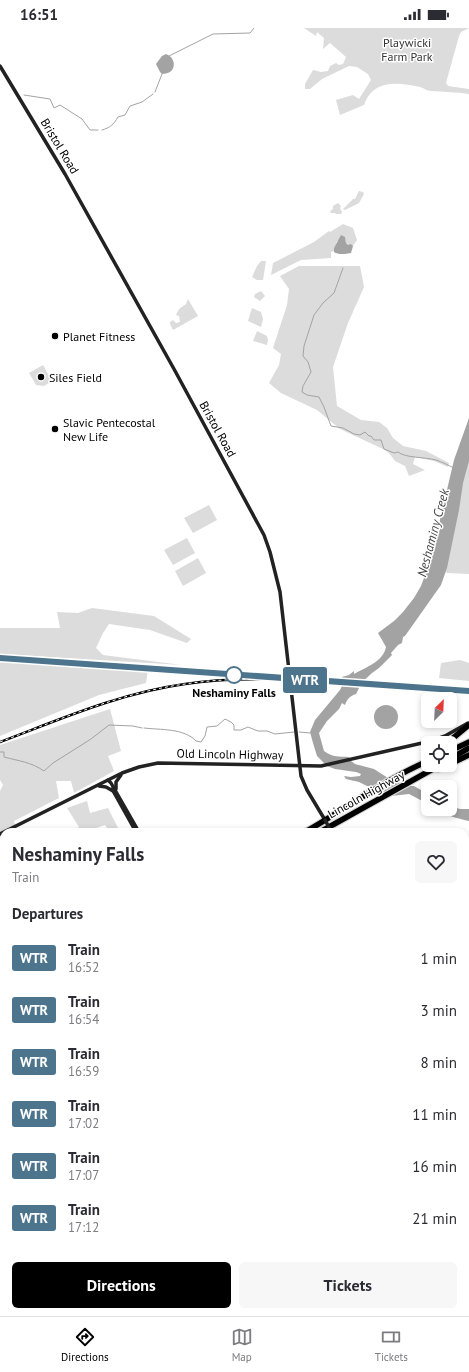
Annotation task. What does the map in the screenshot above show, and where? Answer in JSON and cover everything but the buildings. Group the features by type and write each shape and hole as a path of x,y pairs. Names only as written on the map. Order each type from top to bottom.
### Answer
{"highway":[{"path":"455,736 469,724"},
{"path":"457,748 469,742"},
{"path":"457,755 469,748"},
{"path":"457,760 469,755"},
{"path":"403,772 421,761"},
{"path":"403,772 421,764"},
{"name":"Lincoln Highway","path":"312,828 403,772"},
{"path":"420,776 427,772"},
{"path":"420,776 430,772"},
{"name":"Lincoln Highway","path":"327,828 420,776"}],"main road":[{"name":"Bristol Road","path":"0,66 65,174 153,331 265,539 280,592 302,776 307,790 330,828"},
{"name":"Old Lincoln Highway","path":"12,828 139,766 158,763 300,766 323,765 431,741 469,724"},
{"path":"122,773 116,782 115,792 134,828"},
{"path":"108,780 137,828"},
{"path":"96,786 104,786 115,792"}],"green space":[{"name":"Playwicki Farm Park","path":"304,28 469,28 461,32 459,36 446,83 448,86 469,89 469,94 430,91 420,87 403,84 387,84 373,91 364,105 340,115 336,100 353,95 359,99 371,80 368,74 357,67 349,66 322,79 310,89 305,89 305,84 313,70 321,72 328,71 330,66 336,63 339,65 343,64 346,57 330,43 323,49 324,38 317,32 316,36"},
{"path":"359,191 363,192 364,194 359,203 345,210 343,209 353,199 355,199"},
{"path":"338,203 341,206 341,214 331,213 330,211 333,209 333,206"},
{"path":"343,224 353,228 357,240 353,246 348,245 346,240 337,241 334,251 331,252 331,258 301,260 271,275 273,263 314,242 329,231 330,232"},
{"path":"261,261 266,261 263,280 257,280 252,277"},
{"path":"299,266 360,266 364,287 348,323 333,367 337,406 361,420 379,422 387,428 393,438 403,446 426,451 449,463 448,467 434,461 415,457 413,464 425,470 409,476 405,466 395,461 389,453 383,449 340,429 317,410 281,393 269,383 279,365 281,354 273,348 287,305 289,289 280,276"},
{"path":"261,291 265,296 260,301 254,297 255,294"},
{"path":"188,299 198,316 173,330 170,322 173,320 176,323 180,322 179,316 176,315 179,309 186,304"},
{"path":"252,308 261,312 263,319 261,327 248,321"},
{"path":"257,331 267,336 267,345 253,341"},
{"name":"Siles Field","path":"43,365 52,381 44,386 36,385 29,373"},
{"path":"469,427 469,574 447,573 435,559"},
{"path":"209,505 217,520 193,533 184,518"},
{"path":"187,538 195,553 173,565 164,550"},
{"path":"198,558 206,573 183,586 175,571"},
{"path":"92,608 154,616 191,639 187,643 150,630 109,624 96,648 103,655 182,665 0,654 0,628 60,628 57,612 78,613"},
{"path":"0,660 148,670 146,683 99,695 0,736"},
{"path":"460,660 469,663 469,681 439,678 441,663"},
{"path":"110,709 121,751 108,756 114,771 74,793 71,781 56,781 59,798 14,821 16,828 0,828 0,791 3,785 0,780 0,745"},
{"path":"87,801 90,813 108,808 118,828 107,828 105,825 96,828 78,828 79,827 67,808"}],"shaded area":[{"path":"166,54 170,56 174,62 174,66 173,69 167,73 162,74 156,64 162,56"},
{"path":"341,235 345,237 348,245 351,244 353,246 351,253 340,254 334,252 334,248"},
{"path":"469,418 469,461 463,483 447,568 441,585 403,637 402,643 398,645 391,653 392,655 379,668 358,686 359,688 356,694 349,698 345,705 342,703 339,709 327,721 319,733 324,751 327,753 333,756 349,757 355,764 374,769 388,778 397,780 403,786 414,786 421,790 421,800 409,794 391,796 374,786 367,786 359,782 346,779 344,776 360,776 361,774 327,766 317,756 310,732 315,720 340,690 342,686 342,677 349,675 354,671 354,674 373,664 381,657 386,647 378,633 403,612 421,586 430,562 454,460"},
{"path":"386,705 395,708 398,717 395,726 386,729 377,726 374,717 377,708"},
{"path":"457,808 469,809 469,821 451,816 457,816"}],"waterway":[{"path":"169,56 213,34 250,33 254,28"},
{"path":"155,92 162,74"},
{"path":"102,130 112,125 118,117 125,115 130,106 142,102 153,94"},
{"path":"24,95 50,99 54,108 60,105 82,119 90,130 98,130"},
{"path":"343,268 334,293 323,303 314,315 304,346 303,356 308,362 311,372 303,386 302,392 307,395 319,397 331,426 343,428 354,434 360,435 365,432 374,440 381,440 384,449 394,453 398,452 405,455 436,460 454,468"},
{"path":"144,728 178,732 201,742 205,736 207,727 217,726 225,719 234,725 234,730 241,730 248,727 258,731 267,731 275,734 294,732"},
{"path":"0,752 4,752 4,757 30,764 44,771 53,763 91,739 109,725 142,728"},
{"path":"299,732 310,733"}],"railway":[{"path":"0,658 233,675"},
{"path":"0,742 114,700 161,688 185,684 242,679 281,680 469,692"}],"train":[{"name":"WTR","path":"0,658 469,691"}],"place":[{"name":"Planet Fitness","path":"55,336"},
{"name":"Siles Field","path":"41,377"},
{"name":"Slavic Pentecostal New Life","path":"55,429"},
{"name":"Neshaminy Falls","path":"234,675"}],"water label":[{"name":"Neshaminy Creek","path":"433,533"}]}
